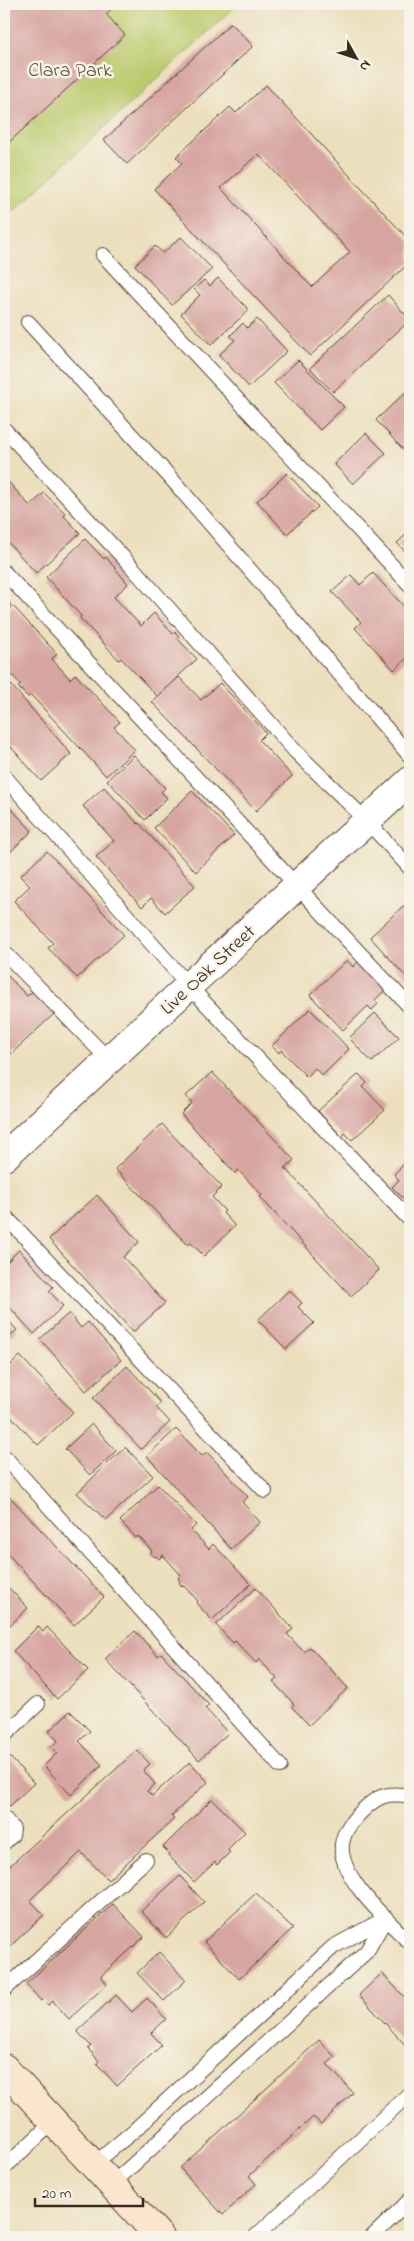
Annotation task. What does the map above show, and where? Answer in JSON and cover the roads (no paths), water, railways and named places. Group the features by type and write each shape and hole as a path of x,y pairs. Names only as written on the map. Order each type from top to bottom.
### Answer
{"street":[{"name":"Live Oak Street","path":"4,1157 410,781"},
{"path":"4,2068 160,2237"}],"lane":[{"path":"103,255 410,585"},
{"path":"28,322 169,476 410,756"},
{"path":"4,429 132,567 295,751 367,821 410,868"},
{"path":"4,572 410,1007"},
{"path":"4,776 188,986 410,1220"},
{"path":"4,952 109,1060"},
{"path":"4,1216 265,1491"},
{"path":"4,1456 280,1766"},
{"path":"4,1736 38,1704"},
{"path":"410,1796 394,1794 375,1799 348,1826 342,1844 344,1862 355,1883 410,1943"},
{"path":"4,1818 13,1829 12,1835 4,1843"},
{"path":"4,1990 146,1860"},
{"path":"102,2175 367,1951 386,1918"},
{"path":"102,2175 137,2128 333,1947 386,1918"},
{"path":"255,2237 410,2093"},
{"path":"4,2168 53,2122"},
{"path":"372,2237 410,2200"}],"park label":[{"name":"Clara Park","path":"70,69"}]}
